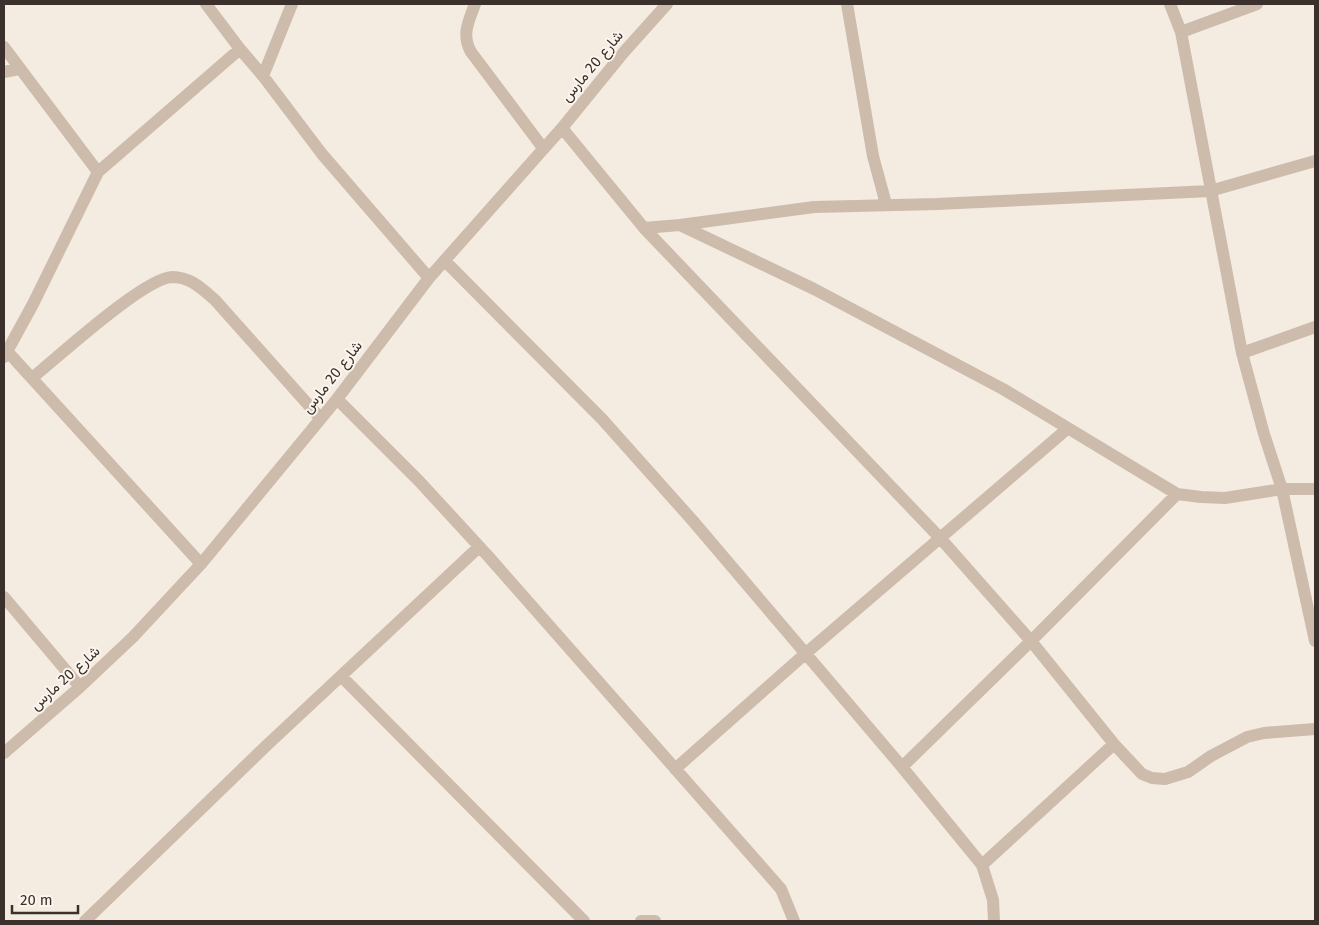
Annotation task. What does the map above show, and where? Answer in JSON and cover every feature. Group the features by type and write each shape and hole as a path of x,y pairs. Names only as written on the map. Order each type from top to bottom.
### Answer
{"street":[{"path":"206,4 322,154 429,278"},
{"path":"263,76 292,4"},
{"path":"475,4 465,36 466,44 470,52 543,148"},
{"name":"شارع 20 مارس","path":"4,753 80,687 133,637 201,564 337,399 429,278 562,128 666,4"},
{"path":"847,4 873,156 886,204"},
{"path":"1170,4 1181,32 1242,353 1282,489 1315,641"},
{"path":"1181,32 1257,4"},
{"path":"4,47 98,172"},
{"path":"201,564 32,378 6,354 33,304 98,172 240,49"},
{"path":"4,72 19,69"},
{"path":"562,128 644,228 941,539 1031,641 1114,744 1142,774 1152,778 1165,779 1188,772 1211,756 1247,736 1315,729"},
{"path":"644,228 814,207 957,203 1210,191 1315,161"},
{"path":"680,225 814,289 1003,389 1177,494 1225,498 1282,489 1315,488"},
{"path":"445,261 602,419 693,521 902,767 982,865 993,900 994,921"},
{"path":"32,378 131,297 152,283 170,277 184,278 198,284 215,300 320,418"},
{"path":"1242,353 1315,327"},
{"path":"337,399 419,481 479,547 781,889 794,921"},
{"path":"675,769 805,654 1068,429"},
{"path":"902,767 1177,494"},
{"path":"85,921 266,746 479,547"},
{"path":"4,597 80,687"},
{"path":"341,676 584,921"},
{"path":"982,865 1114,744"},
{"path":"641,921 655,921"}]}
